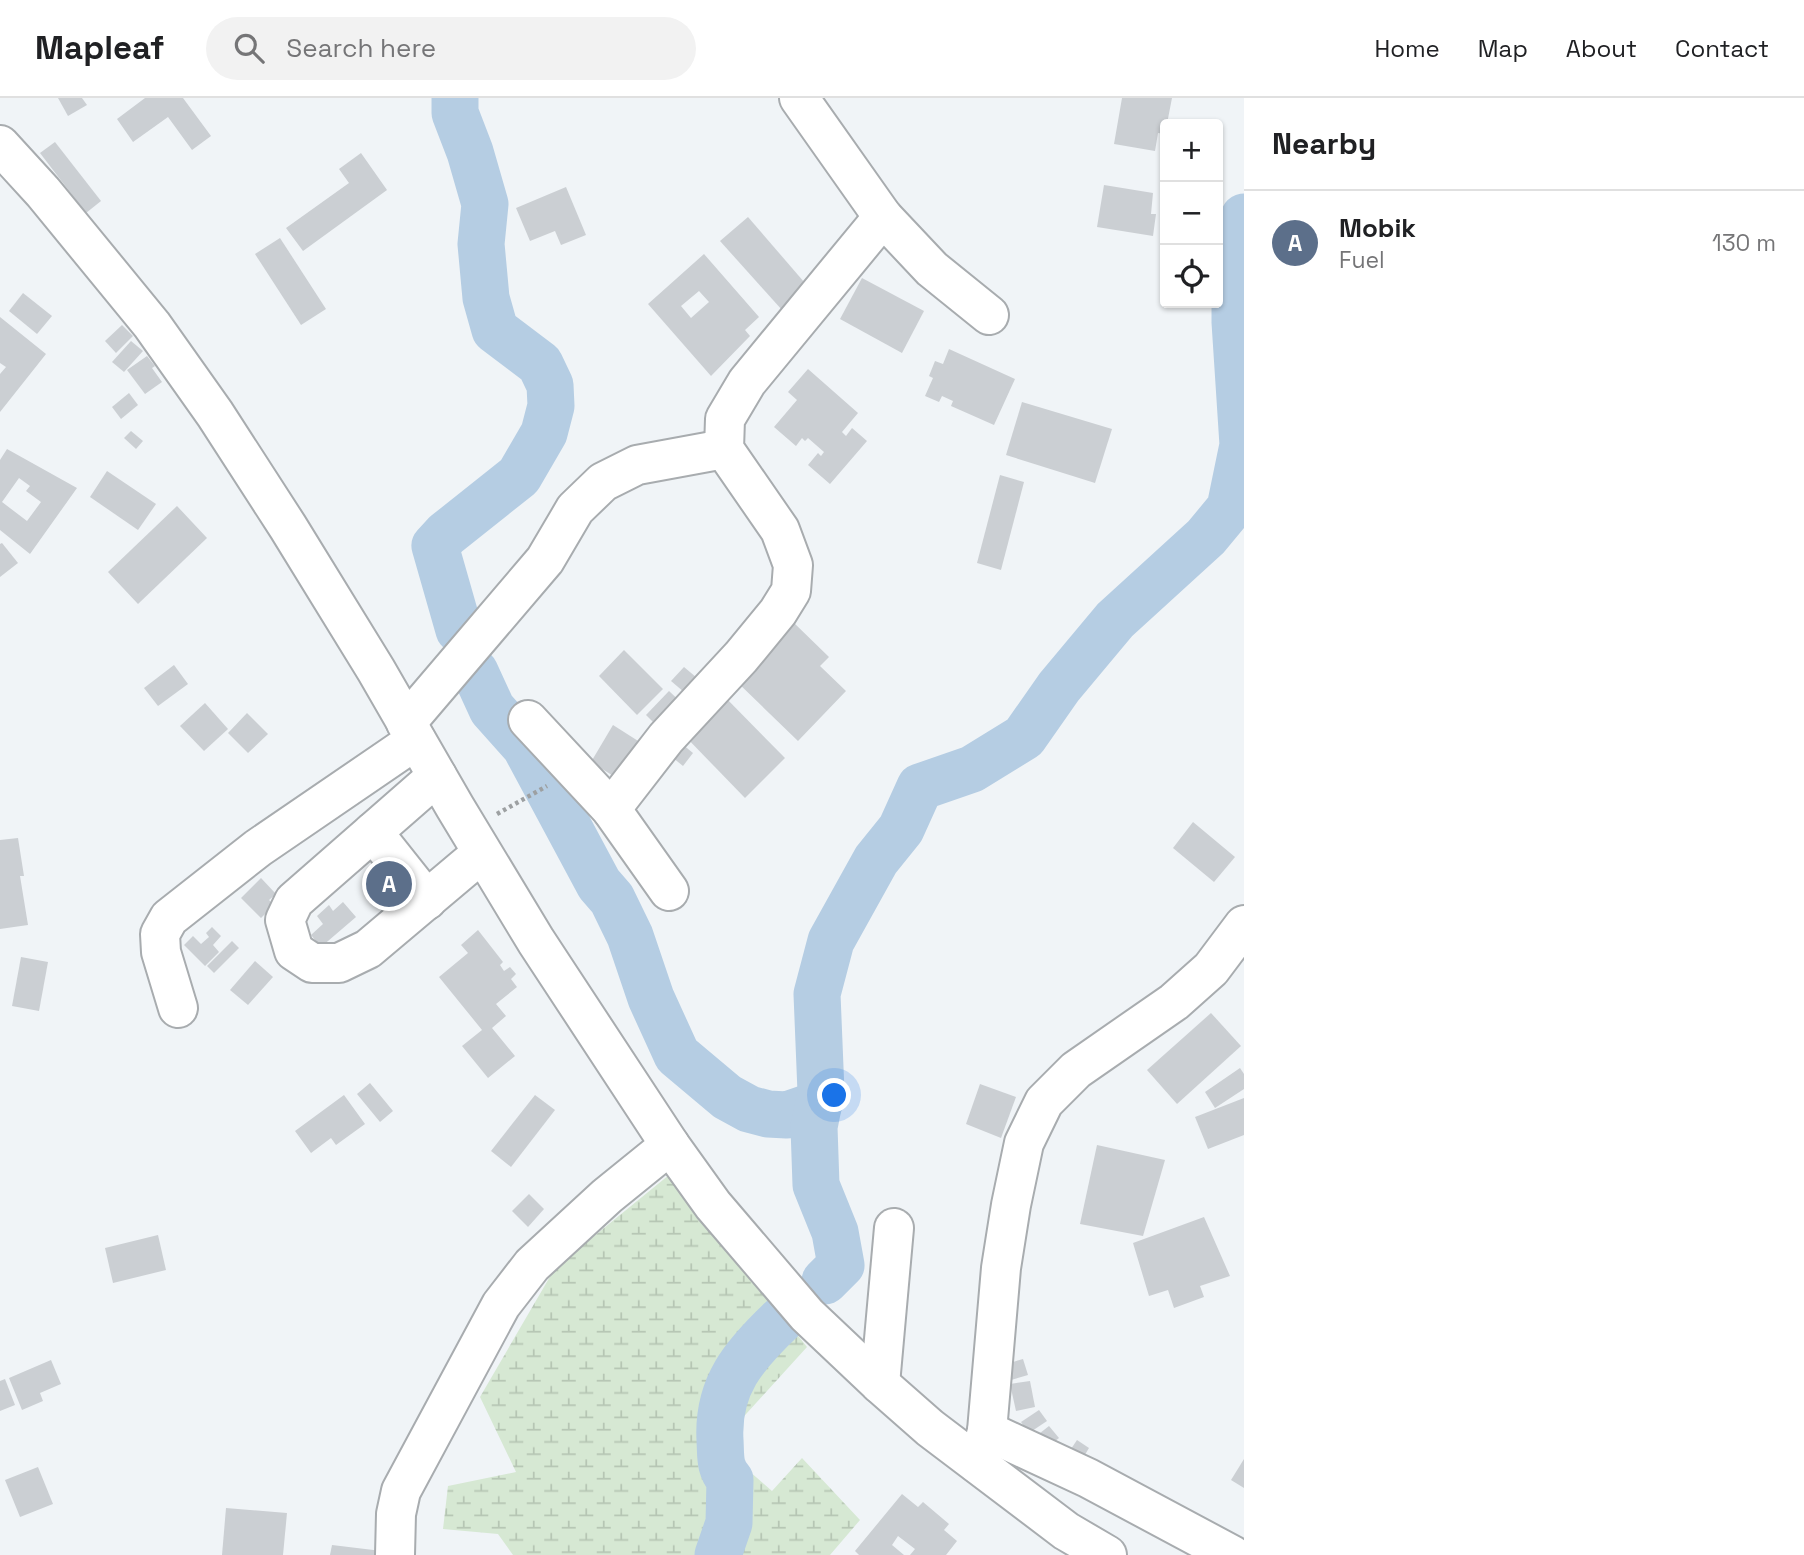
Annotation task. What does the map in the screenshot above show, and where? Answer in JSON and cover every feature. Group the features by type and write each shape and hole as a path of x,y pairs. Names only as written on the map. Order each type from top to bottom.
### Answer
{"street":[{"path":"799,98 883,217 932,269 989,315"},
{"path":"0,145 43,192 152,325 215,414 288,527 536,941 670,1146 713,1205 807,1315 930,1428 983,1448 1088,1478 1233,1555"},
{"path":"611,809 666,738 741,657 778,612 791,591 793,565 780,530 724,449 724,419 747,382 883,217"},
{"path":"178,1008 161,952 160,934 169,918 411,732 545,560 575,509 603,482 637,465 724,449"},
{"path":"528,720 611,809 669,891"},
{"path":"437,776 295,901 285,919 295,950 312,963 339,963 368,949 482,853"},
{"path":"373,832 427,900"},
{"path":"1107,1555 1067,1543 983,1448 1001,1268 1024,1143 1044,1102 1076,1070 1174,1002 1210,969 1244,925"},
{"path":"395,1555 396,1514 401,1490 501,1305 532,1265 607,1196 670,1146"},
{"path":"880,1384 894,1228"}],"green space":[{"path":"669,1175 807,1347 737,1424 741,1464 772,1491 802,1458 860,1520 830,1555 513,1555 498,1534 443,1529 448,1486 516,1472 480,1397 555,1268"}],"building":[{"path":"58,98 82,98 87,105 68,116"},
{"path":"145,98 183,98 211,136 192,150 168,117 133,142 117,119"},
{"path":"1122,98 1172,98 1168,119 1160,119 1160,133 1155,151 1114,144"},
{"path":"55,142 101,201 86,213 40,153"},
{"path":"361,153 387,190 303,251 286,228 349,183 339,169"},
{"path":"1104,185 1153,193 1151,214 1156,214 1153,236 1097,227"},
{"path":"566,187 586,235 561,245 555,231 530,241 516,208"},
{"path":"748,217 817,297 791,320 720,241"},
{"path":"280,238 326,309 301,325 255,254"},
{"path":"704,254 759,317 745,330 750,336 711,376 648,304","holes":["699,291 709,302 691,318 681,306"]},
{"path":"862,278 924,311 902,353 840,319"},
{"path":"23,293 52,316 37,334 9,311"},
{"path":"0,317 46,354 0,412 0,374 6,367 0,363"},
{"path":"122,325 133,336 116,353 105,341"},
{"path":"131,341 143,351 124,372 112,362"},
{"path":"949,349 1015,379 994,425 951,406 953,401 942,396 939,402 925,396 933,378 929,376 935,361 943,364"},
{"path":"147,356 162,382 145,394 127,370"},
{"path":"808,369 858,413 842,432 846,436 852,428 867,441 830,484 808,465 818,453 821,456 824,452 808,438 805,441 802,438 796,446 774,427 797,400 788,392"},
{"path":"129,393 138,405 121,419 112,407"},
{"path":"1022,402 1112,429 1095,483 1006,455"},
{"path":"131,431 143,441 136,449 124,438"},
{"path":"7,449 77,488 30,554 0,530 0,460","holes":["19,478 30,486 26,491 41,502 27,521 2,502"]},
{"path":"107,471 156,504 138,530 90,497"},
{"path":"1000,475 1024,482 1001,570 977,563"},
{"path":"177,506 207,538 138,604 108,572"},
{"path":"2,543 18,563 0,577 0,544"},
{"path":"792,621 829,657 820,666 846,691 798,741 735,680"},
{"path":"624,650 663,689 637,715 599,676"},
{"path":"174,665 188,684 158,706 144,688"},
{"path":"684,667 703,683 691,698 671,681"},
{"path":"669,691 686,707 663,732 646,715"},
{"path":"721,693 785,758 745,798 681,732"},
{"path":"205,703 228,729 204,751 180,726"},
{"path":"247,713 268,734 248,753 228,733"},
{"path":"613,725 646,746 623,782 591,762"},
{"path":"677,740 693,753 683,766 667,753"},
{"path":"1193,822 1235,857 1214,882 1173,848"},
{"path":"18,838 24,876 20,876 28,925 0,929 0,840"},
{"path":"261,878 276,894 269,900 274,905 261,918 241,898"},
{"path":"343,902 356,917 321,947 311,935 323,924 317,916 329,905 333,911"},
{"path":"212,927 221,936 213,945 219,952 205,966 184,945 193,936 201,944 209,937 206,933"},
{"path":"478,930 503,962 500,965 504,971 510,967 516,974 511,979 517,987 496,1004 506,1016 492,1028 515,1056 488,1078 462,1046 482,1030 439,977 468,953 461,945"},
{"path":"232,941 239,948 214,973 207,966"},
{"path":"21,957 48,962 39,1011 12,1006"},
{"path":"255,961 273,977 248,1005 230,990"},
{"path":"1211,1013 1241,1046 1177,1104 1147,1070"},
{"path":"1240,1068 1244,1074 1244,1089 1215,1108 1205,1092"},
{"path":"370,1083 393,1111 380,1122 357,1094"},
{"path":"980,1084 1016,1097 1001,1138 966,1124"},
{"path":"344,1095 365,1124 336,1145 331,1138 311,1153 295,1131"},
{"path":"535,1095 555,1110 511,1167 491,1151"},
{"path":"1244,1098 1244,1135 1208,1149 1195,1117"},
{"path":"1097,1145 1165,1160 1143,1236 1080,1224"},
{"path":"529,1194 544,1209 528,1227 512,1211"},
{"path":"1204,1217 1230,1276 1200,1286 1204,1297 1174,1308 1168,1290 1149,1296 1133,1243"},
{"path":"158,1235 166,1270 113,1283 105,1248"},
{"path":"1023,1359 1028,1375 1011,1380 1006,1364"},
{"path":"51,1360 61,1384 40,1393 43,1401 22,1410 9,1378"},
{"path":"5,1379 15,1405 0,1411 0,1381"},
{"path":"1030,1381 1035,1407 1016,1411 1010,1384"},
{"path":"1039,1410 1047,1421 1029,1433 1021,1422"},
{"path":"1049,1426 1059,1438 1045,1449 1035,1437"},
{"path":"1077,1440 1089,1448 1080,1463 1067,1455"},
{"path":"1244,1459 1244,1488 1231,1480"},
{"path":"38,1467 53,1504 20,1517 5,1480"},
{"path":"902,1494 918,1507 923,1502 949,1524 944,1530 957,1541 946,1555 910,1555 915,1549 898,1536 892,1545 904,1555 859,1555 855,1551"},
{"path":"226,1508 287,1513 283,1555 222,1555"},
{"path":"332,1545 390,1552 390,1555 330,1555"}],"waterway":[{"path":"455,98 455,113 485,204 481,244 486,298 495,330 540,364 550,385 551,406 544,433 519,476 446,534 435,546 459,630"},
{"path":"825,1281 841,1265 835,1232 816,1185 814,1127 821,1092 817,994 831,941 876,860 901,829 920,787 972,769 1024,737 1059,687 1115,620 1206,537 1230,508 1243,445 1235,322 1235,255 1244,217"},
{"path":"475,672 492,709 525,746 599,884 612,899 630,936 651,998 677,1055 727,1097 749,1109 787,1115 819,1104"},
{"path":"718,1555 729,1523 730,1480 722,1466 720,1452 723,1403 728,1387 745,1359 782,1319"}],"place":[{"name":"Mobik","path":"389,884"}]}
